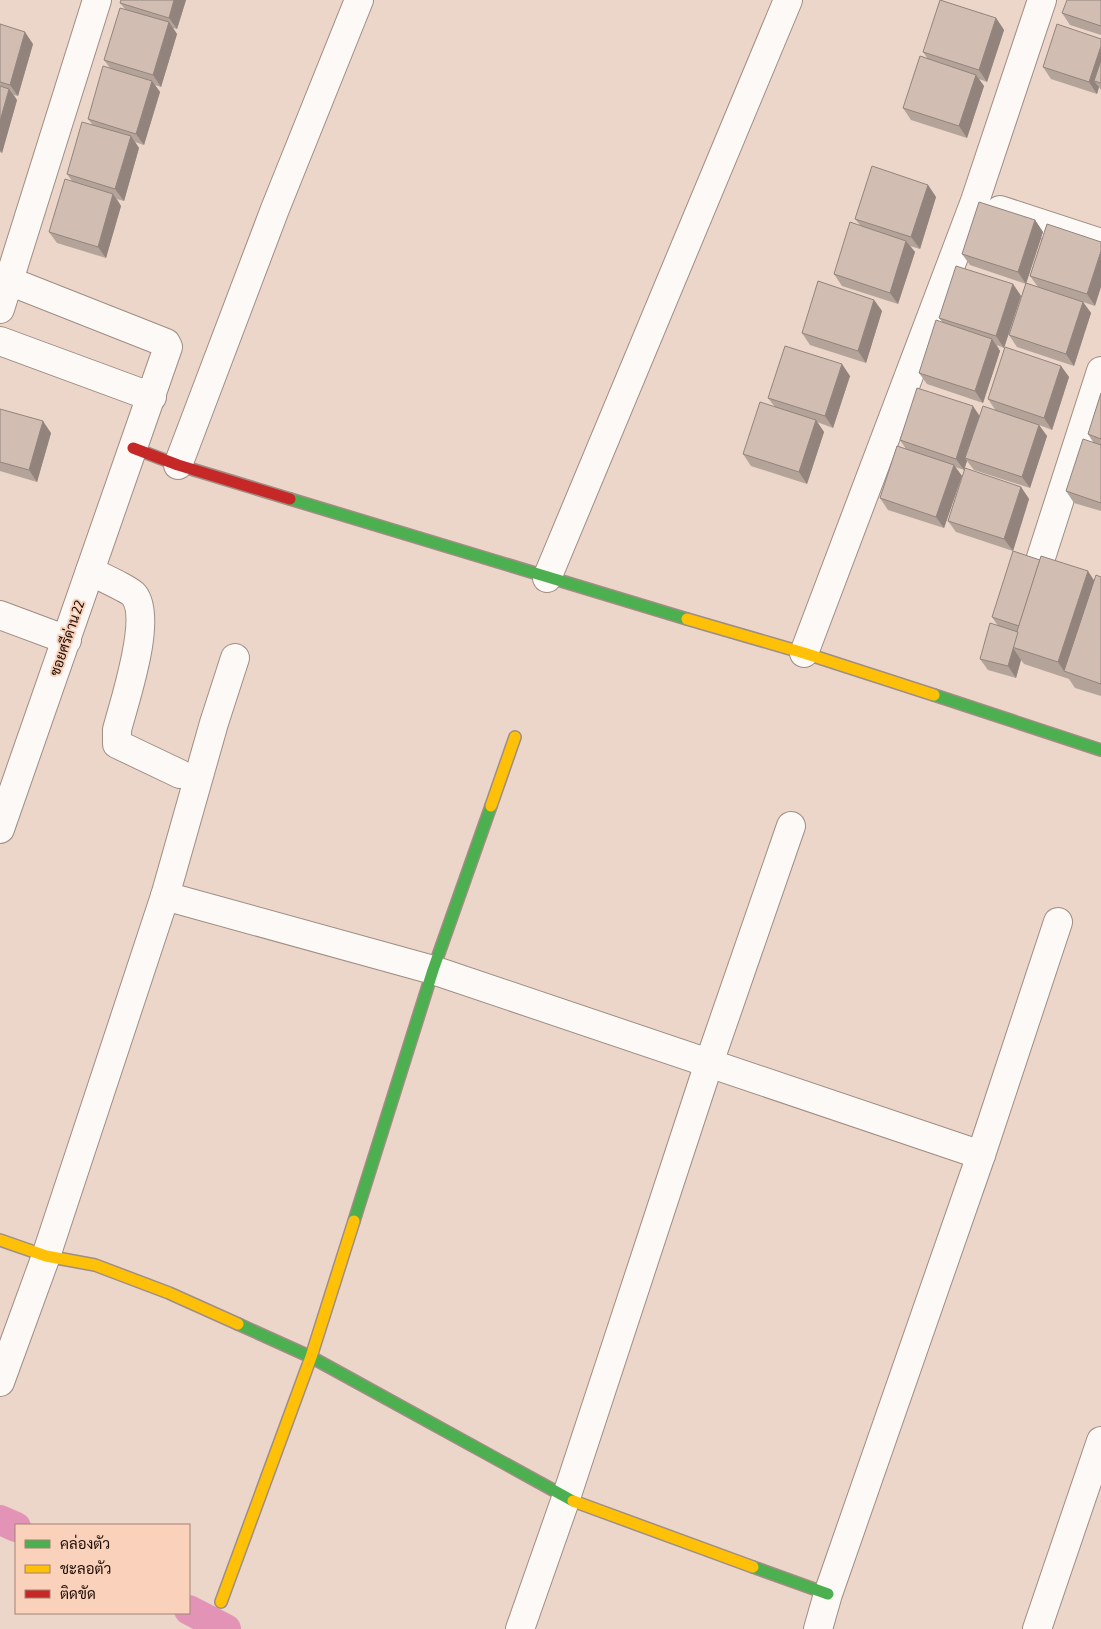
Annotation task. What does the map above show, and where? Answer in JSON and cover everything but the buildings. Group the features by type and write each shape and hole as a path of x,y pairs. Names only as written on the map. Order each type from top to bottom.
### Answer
{"street":[{"path":"0,309 97,0"},
{"path":"178,465 274,209 359,0"},
{"path":"547,578 788,0"},
{"path":"804,653 975,201 1042,0"},
{"path":"975,201 1101,243"},
{"name":"ซอยศรีด่าน 22","path":"0,829 168,347 166,343 9,281"},
{"path":"0,341 152,397"},
{"path":"1036,573 1101,370"},
{"path":"133,448 178,465 547,578 804,653 1101,750"},
{"path":"90,571 134,595 140,610 140,638 117,730 117,744 180,774"},
{"path":"0,615 67,640"},
{"path":"0,1382 46,1256 164,896 214,723 236,658"},
{"path":"220,1602 310,1357 433,970 515,737"},
{"path":"520,1629 566,1498 709,1063 791,826"},
{"path":"164,896 433,970 981,1155"},
{"path":"818,1629 828,1594 981,1155 1058,922"},
{"path":"0,1240 46,1256 95,1265 169,1293 310,1357 566,1498 828,1594"},
{"path":"1037,1629 1101,1441"}],"waterway":[{"path":"0,1520 15,1527"},
{"path":"190,1611 226,1629"}],"traffic: fast":[{"path":"290,499 687,619"},
{"path":"934,695 1101,750"},
{"path":"354,1221 433,970 491,806"},
{"path":"238,1324 311,1357 573,1501"},
{"path":"753,1567 828,1594"}],"traffic: slow":[{"path":"687,619 804,653 934,695"},
{"path":"491,806 515,737"},
{"path":"221,1602 311,1357 354,1221"},
{"path":"0,1240 46,1256 95,1265 169,1293 238,1324"},
{"path":"573,1501 753,1567"}],"traffic: jam":[{"path":"133,448 178,465 290,499"}]}
